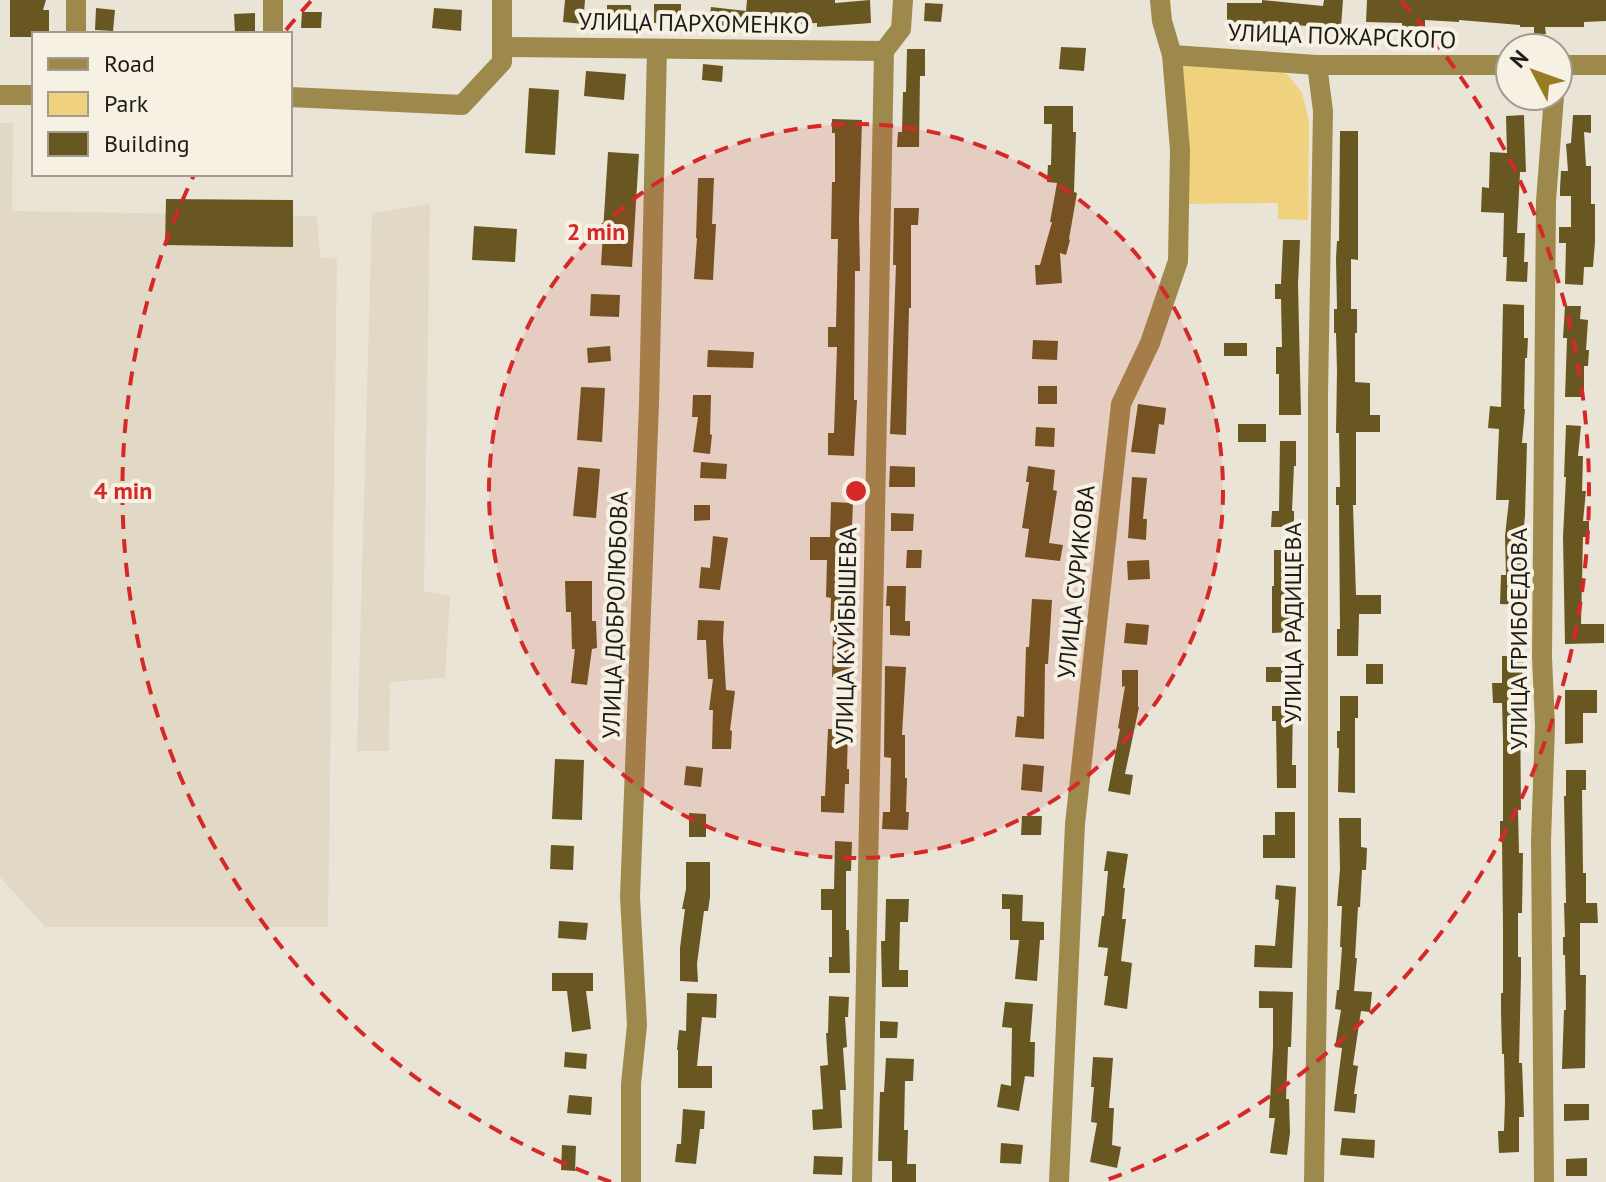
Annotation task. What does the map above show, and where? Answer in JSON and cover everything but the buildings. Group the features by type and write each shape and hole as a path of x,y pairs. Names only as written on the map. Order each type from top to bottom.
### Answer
{"street":[{"path":"76,0 76,32"},
{"path":"273,0 273,32"},
{"path":"292,97 462,105 502,54 502,0"},
{"name":"УЛИЦА КУЙБЫШЕВА","path":"862,1182 884,51 901,29 903,0"},
{"name":"УЛИЦА СУРИКОВА","path":"1059,1182 1075,824 1121,404 1150,343 1178,261 1180,150 1172,55 1162,21 1160,0"},
{"name":"УЛИЦА ПАРХОМЕНКО","path":"502,54 657,49 884,51"},
{"name":"УЛИЦА ДОБРОЛЮБОВА","path":"631,1182 631,1084 637,1025 630,897 649,404 657,49"},
{"name":"УЛИЦА ПОЖАРСКОГО","path":"1172,55 1317,65 1494,65"},
{"name":"УЛИЦА РАДИЩЕВА","path":"1314,1182 1318,921 1318,395 1323,111 1317,65"},
{"path":"1574,65 1606,65"},
{"path":"0,95 32,95"},
{"name":"УЛИЦА ГРИБОЕДОВА","path":"1544,1182 1541,841 1545,726 1542,657 1546,201 1553,112"}],"shaded area":[{"path":"0,123 13,123 12,211 317,216 320,257 337,259 328,927 45,927 0,877"},
{"path":"430,204 424,591 450,596 445,678 390,682 389,751 357,751 372,213"}],"green space":[{"path":"1175,57 1270,67 1288,75 1302,93 1309,121 1308,220 1278,219 1278,203 1182,204"}]}
